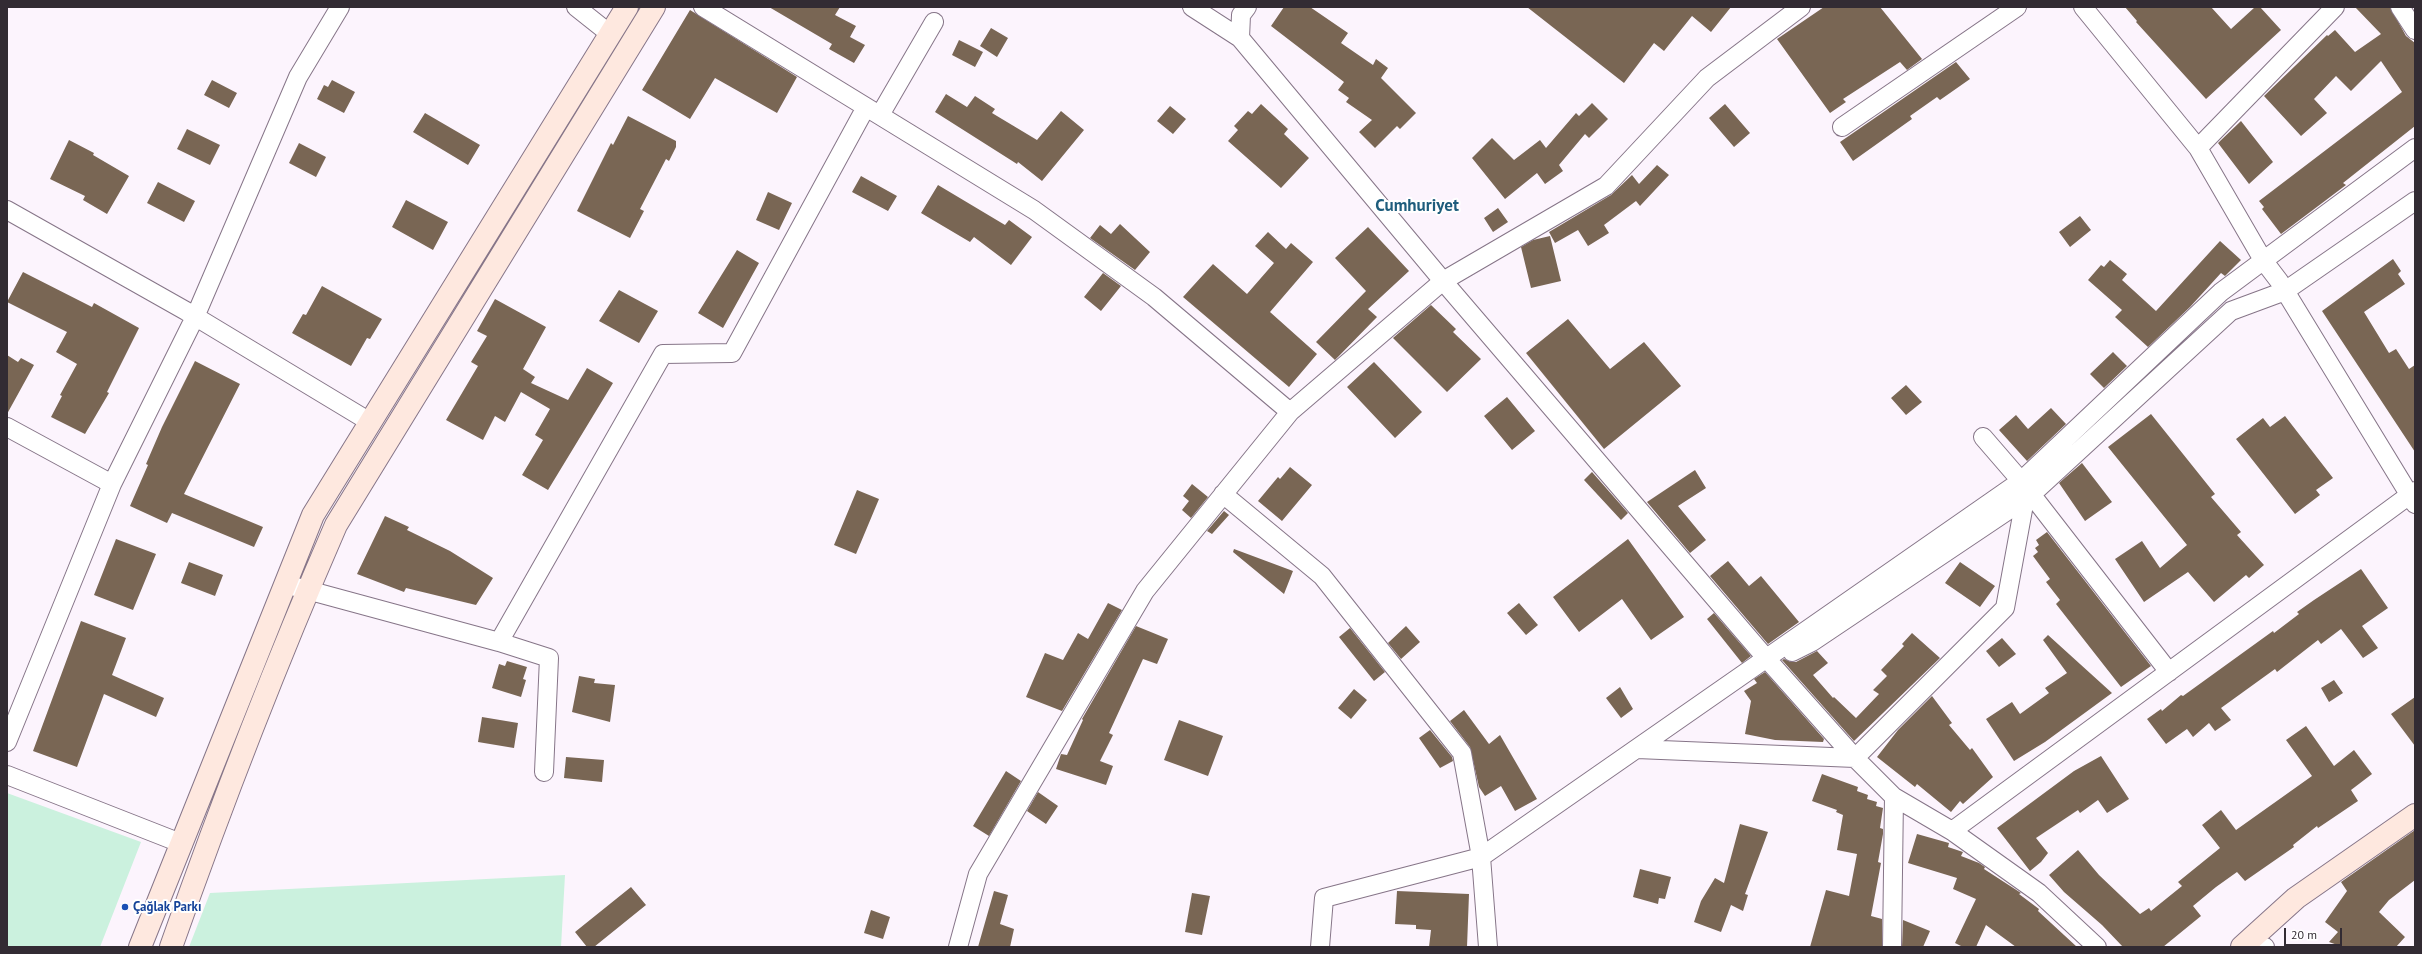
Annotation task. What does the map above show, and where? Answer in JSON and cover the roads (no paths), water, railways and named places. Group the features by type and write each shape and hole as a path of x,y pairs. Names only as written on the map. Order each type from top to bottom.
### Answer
{"street":[{"path":"7,742 112,484 195,317 298,78 340,7"},
{"path":"576,7 610,34"},
{"path":"140,947 183,844 313,515 627,7"},
{"path":"170,947 205,849 308,590 336,525 654,7"},
{"path":"703,7 1034,210 1154,297 1290,412"},
{"path":"1192,7 1240,38 1443,281 1766,658 1854,758 1894,798 1952,831 2039,893 2097,947"},
{"path":"1240,38 1242,15 1247,7"},
{"path":"958,947 978,874 1145,591 1290,412 1443,281 1606,186 1707,78 1801,7"},
{"path":"1842,128 2017,7"},
{"path":"1952,831 2169,672 2413,497 2285,291 2263,260 2198,148 2083,7"},
{"path":"2198,148 2334,7"},
{"path":"2400,7 2415,30"},
{"path":"499,642 663,354 732,352 873,111 934,22"},
{"path":"1637,749 1854,758 2005,608 2026,492 2221,292 2415,148"},
{"path":"1320,947 1324,898 1481,857 1766,658 1789,654 1812,642 2026,492 2231,311 2285,291 2415,201"},
{"path":"7,210 195,317 370,422"},
{"path":"7,427 112,484"},
{"path":"1983,437 2169,672"},
{"path":"1223,494 1322,576 1462,753 1481,857 1488,947"},
{"path":"285,584 499,642 549,658 544,772"},
{"path":"7,775 183,844"},
{"path":"1892,947 1894,798"},
{"path":"2251,946 2296,898 2415,815"}],"place":[{"name":"Çağlak Parkı","path":"125,907"}],"district":[{"name":"Cumhuriyet","path":"1417,206"}]}
